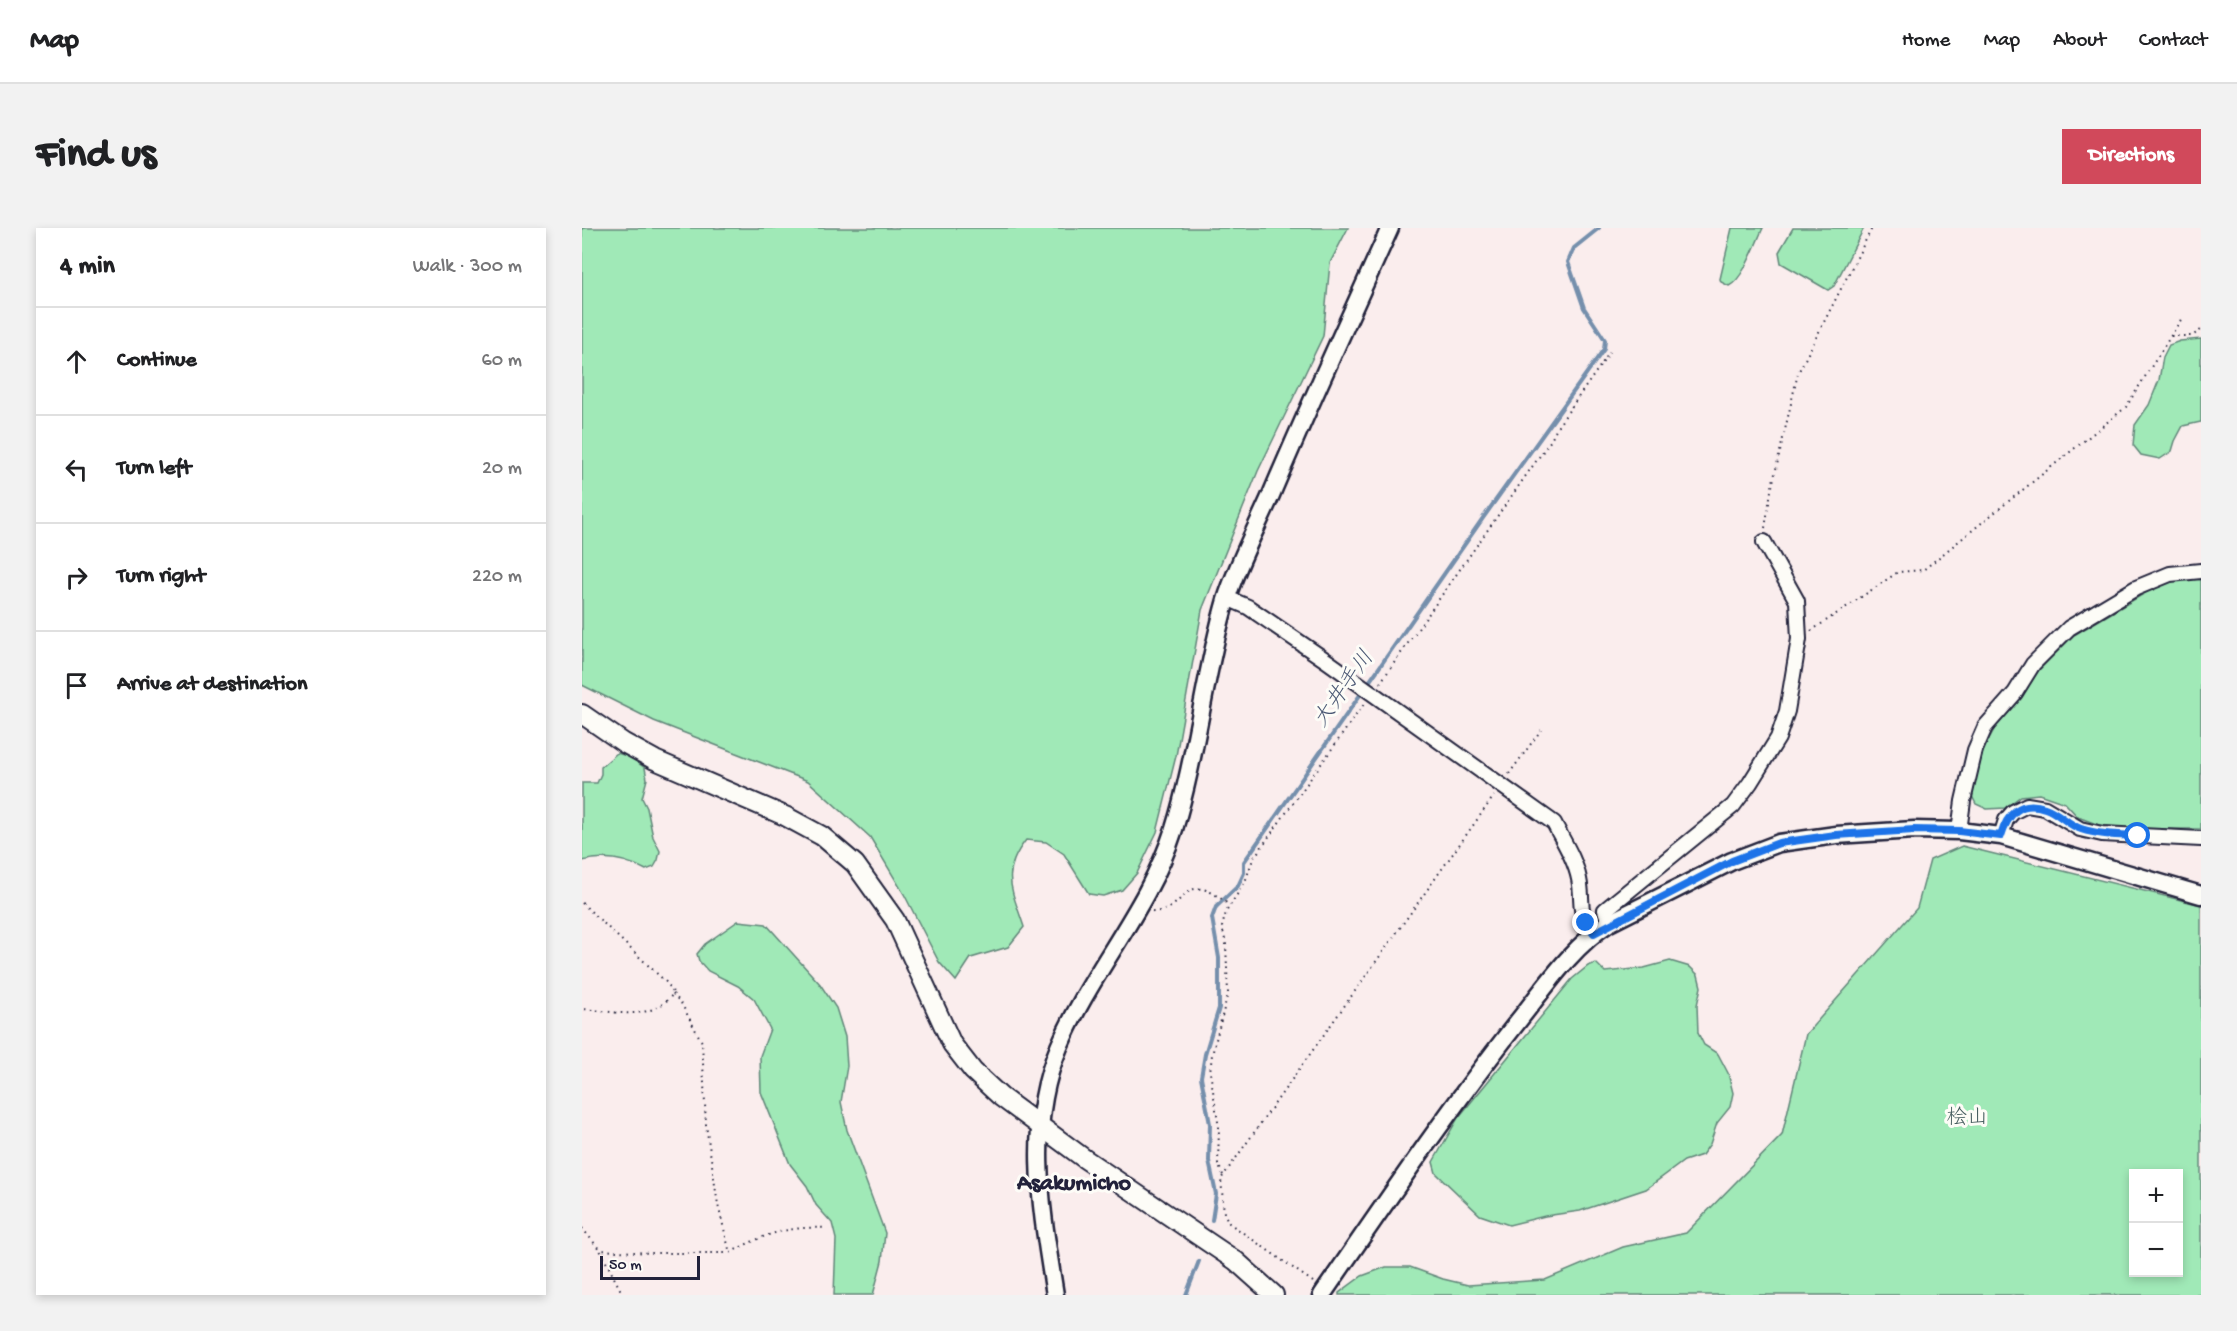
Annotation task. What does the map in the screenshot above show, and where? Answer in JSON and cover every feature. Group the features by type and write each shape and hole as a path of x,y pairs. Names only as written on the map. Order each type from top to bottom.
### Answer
{"main road":[{"path":"582,714 624,743 655,760 785,816 822,836 855,864 895,920 952,1044 973,1071 1001,1097 1085,1159 1236,1261 1274,1295"}],"street":[{"path":"1055,1295 1038,1169 1040,1126 1046,1092 1059,1048 1075,1015 1155,876 1173,830 1227,598 1296,434 1390,228"},
{"path":"1609,923 1605,910 1733,806 1778,738 1787,711 1799,639 1797,601 1764,542"},
{"path":"1959,831 1963,801 1975,750 1985,727 2015,693 2033,664 2069,628 2136,588 2170,574 2201,571"},
{"path":"1227,598 1248,607 1367,691 1503,782 1554,823 1572,858 1580,881 1580,907 1586,923 1594,933"},
{"path":"2001,836 2006,820 2027,805 2045,808 2080,829 2102,834 2201,839"},
{"path":"1323,1293 1469,1083 1564,963 1594,933 1609,923 1732,861 1779,843 1836,835 1914,830 1959,831 2001,836 2201,895"}],"path":[{"path":"1764,542 1765,521 1771,491 1798,373 1872,228"},
{"path":"1799,639 1898,572 1923,570 2126,407 2182,318"},
{"path":"2171,336 2192,336 2201,330"},
{"path":"1223,1175 1218,1164 1219,1128 1210,1072 1228,993 1226,944 1222,927 1228,903 1245,882 1253,859 1367,691 1551,440 1558,426 1610,352"},
{"path":"1323,1293 1229,1223 1224,1213 1221,1186 1223,1175 1540,730"},
{"path":"1150,910 1159,911 1172,906 1191,889 1206,890 1218,895 1228,903"},
{"path":"582,903 667,984 681,1003 702,1042 706,1125 718,1205 730,1253"},
{"path":"582,1009 644,1013 659,1007 673,994"},
{"path":"582,1228 600,1250 623,1295"},
{"path":"600,1250 651,1253 730,1253 765,1235 786,1229 826,1228"}],"green space":[{"path":"582,228 1348,228 1330,263 1323,336 1258,471 1202,610 1176,756 1157,832 1137,873 1122,890 1103,896 1089,894 1064,854 1046,842 1026,840 1013,862 1011,872 1013,892 1024,927 1008,947 971,958 956,981 939,962 904,894 870,837 808,781 654,721 582,685"},
{"path":"1732,228 1763,228 1744,269 1729,286 1720,279"},
{"path":"1793,228 1864,228 1834,286 1828,290 1781,263 1779,252"},
{"path":"2201,339 2201,422 2183,426 2172,451 2160,459 2141,455 2133,445 2135,425 2149,405 2159,380 2163,357 2169,345 2180,341"},
{"path":"2183,576 2201,580 2201,829 2137,829 2099,825 2078,817 2065,803 2039,794 2021,796 2005,808 1987,809 1976,804 1971,794 1984,748 1995,728 2018,702 2038,671 2074,635 2157,586"},
{"path":"617,753 630,757 645,768 647,779 642,798 647,808 653,837 660,851 654,867 646,870 615,859 599,858 582,861 582,783 597,783 601,767"},
{"name":"桧山","path":"1962,846 2201,905 2201,1295 1339,1295 1362,1276 1386,1267 1410,1267 1468,1285 1545,1280 1623,1247 1686,1233 1782,1135 1806,1034 1917,908 1930,860"},
{"path":"738,921 766,924 820,984 836,1008 845,1037 847,1066 841,1102 847,1130 885,1233 882,1261 873,1295 834,1295 836,1239 832,1223 816,1205 807,1186 790,1164 761,1092 760,1056 770,1029 754,999 738,986 708,971 699,961 697,954 705,944"},
{"path":"1670,961 1690,967 1698,975 1701,987 1697,1005 1698,1033 1704,1045 1718,1054 1728,1073 1733,1093 1730,1107 1717,1123 1710,1144 1702,1155 1684,1161 1646,1189 1580,1211 1545,1216 1509,1225 1480,1215 1436,1173 1433,1162 1458,1118 1572,979 1588,966 1596,963 1605,972 1644,968"}],"waterway":[{"name":"大井手川","path":"1212,1220 1216,1194 1209,1161 1210,1124 1201,1077 1205,1054 1219,1008 1219,958 1212,918 1216,907 1238,886 1244,873 1244,862 1483,518 1604,349 1605,340 1584,308 1568,262 1574,248 1599,228"},
{"name":"大井手川","path":"1186,1295 1199,1261"}],"district":[{"name":"Asakumicho","path":"1074,1184"}],"route":[{"path":"1586,923 1594,933 1609,923 1732,861 1779,843 1836,835 1914,830 1959,831 2001,836 2006,820 2027,805 2045,808 2080,829 2102,834 2138,836"}]}
